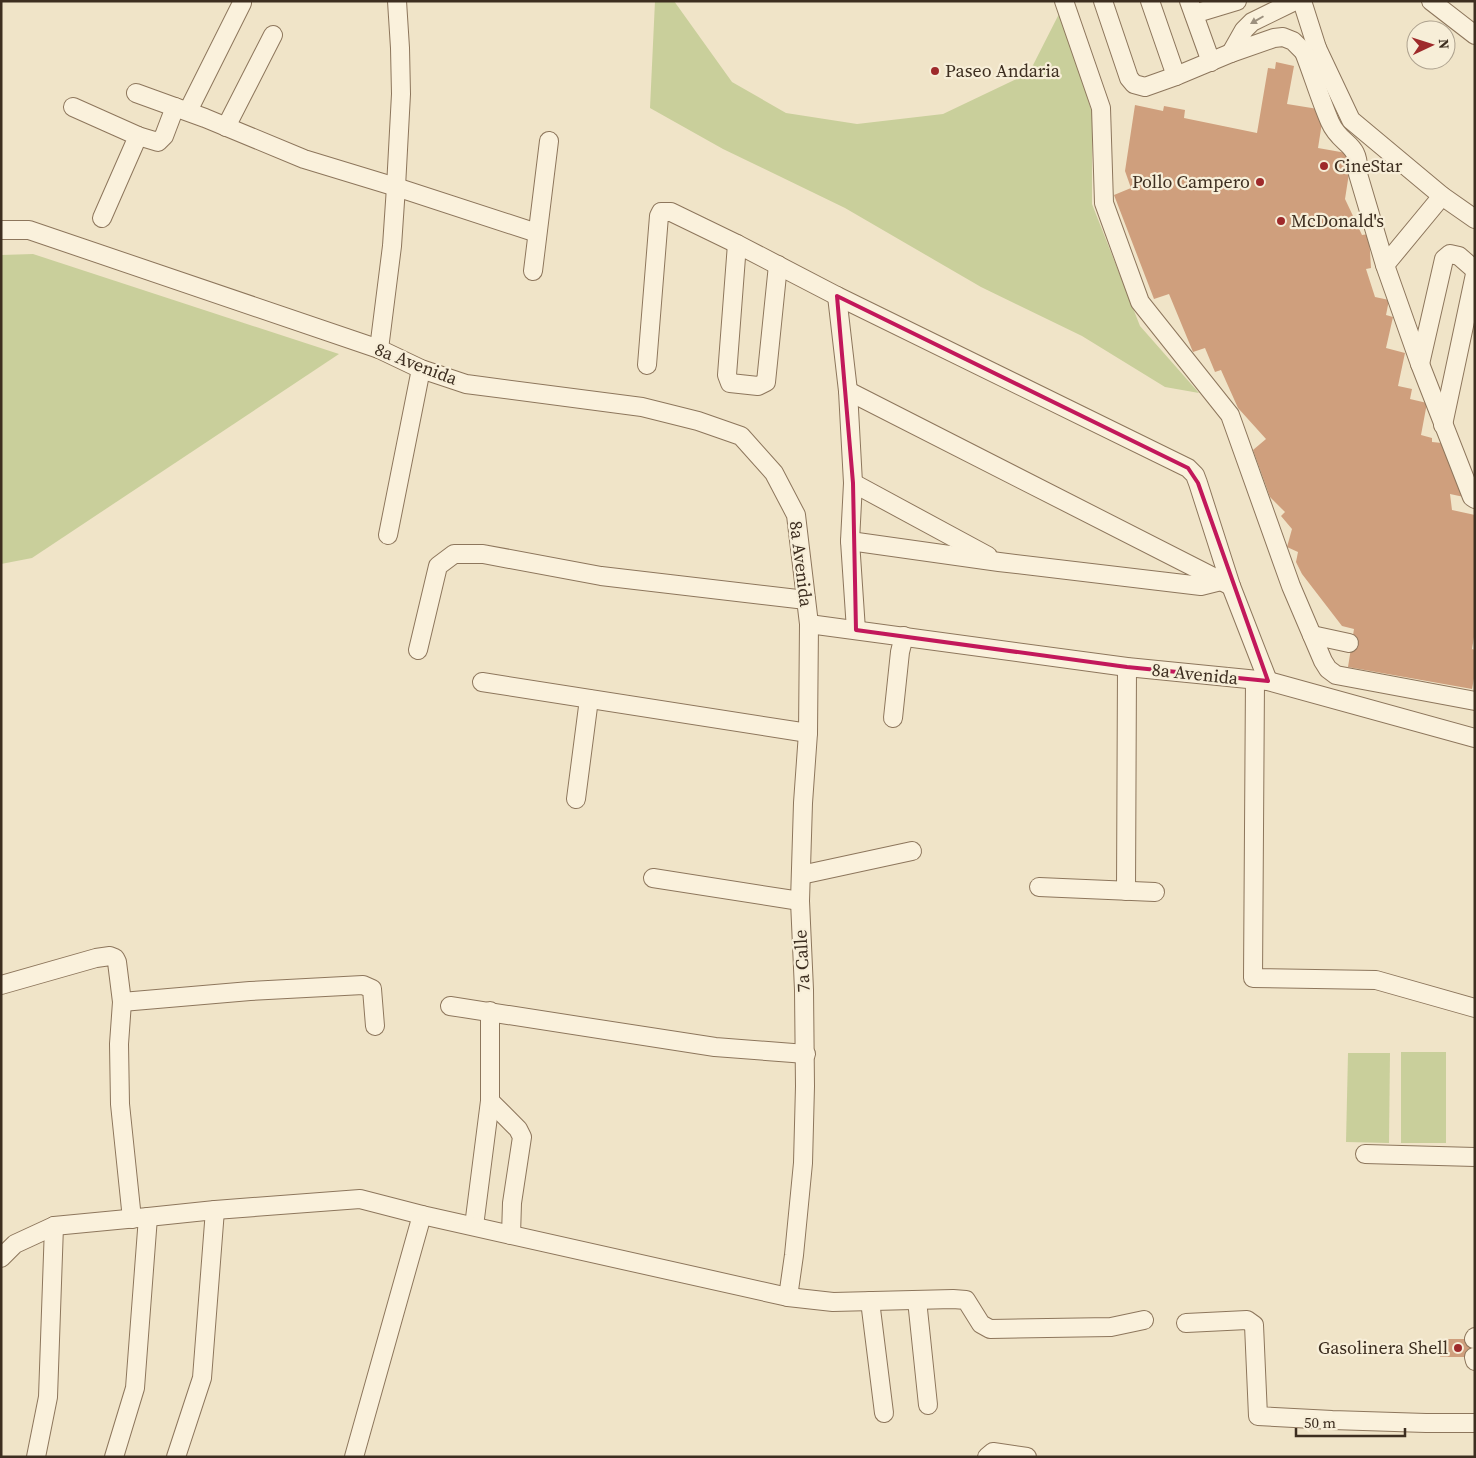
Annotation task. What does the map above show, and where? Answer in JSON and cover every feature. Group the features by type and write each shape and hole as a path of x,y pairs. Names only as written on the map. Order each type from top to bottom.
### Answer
{"street":[{"path":"379,349 392,246 401,94 397,1"},
{"path":"1064,1 1101,108 1104,203 1140,302 1230,415 1291,586 1323,661 1328,669 1336,675 1475,701"},
{"path":"1103,1 1129,78 1134,84 1144,87 1274,38 1283,37 1310,50 1351,120 1442,196 1475,219"},
{"path":"1150,1 1176,76"},
{"path":"1231,53 1252,22 1295,1"},
{"path":"1302,1 1310,50 1331,124 1339,138 1350,145 1355,152 1359,166 1358,174 1385,265 1420,364 1474,494"},
{"path":"1431,1 1475,35"},
{"path":"1211,62 1192,8 1229,2"},
{"path":"73,108 138,136 158,142 181,109 242,3"},
{"path":"226,127 273,35"},
{"path":"136,93 181,109 304,159 537,233"},
{"path":"102,218 138,136"},
{"path":"533,270 549,141"},
{"path":"1385,265 1442,196"},
{"path":"647,365 659,216 661,212 670,212 1188,468 1195,475 1198,483 1226,583 1262,680 1254,978 1376,980 1475,1008"},
{"name":"8a Avenida","path":"1,230 28,230 379,349 420,369 466,384 642,407 698,421 741,436 774,472 796,514 809,624 1128,667 1262,680 1475,738"},
{"path":"737,244 727,375 730,384 758,386 766,382 778,265"},
{"path":"1420,364 1444,259 1450,254 1460,256 1475,270"},
{"path":"1444,425 1475,274"},
{"path":"837,296 848,392 853,484 850,541 856,630"},
{"path":"388,535 420,369"},
{"path":"848,392 1226,583"},
{"path":"853,484 999,562"},
{"path":"949,555 953,538"},
{"path":"850,541 999,562 1201,586 1226,583"},
{"path":"418,650 438,566 454,554 483,554 602,576 806,600"},
{"name":"7a Calle","path":"788,1297 803,1163 806,1054 800,901 803,803 808,733 809,624"},
{"path":"1312,635 1349,643"},
{"path":"894,718 900,652 904,636"},
{"path":"1126,891 1128,667"},
{"path":"482,682 808,733"},
{"path":"576,799 589,699"},
{"path":"801,875 912,851"},
{"path":"653,878 800,901"},
{"path":"1039,887 1155,892"},
{"path":"1,985 96,958 110,956 115,958 117,962 122,1002 119,1044 120,1104 140,1218 135,1388 114,1457"},
{"path":"122,1002 250,991 363,985 372,989 376,1026"},
{"path":"450,1006 715,1047 806,1054"},
{"path":"474,1226 490,1100 490,1011"},
{"path":"490,1100 518,1129 522,1137 512,1203 510,1234"},
{"path":"1365,1154 1475,1157"},
{"path":"1,1258 16,1244 54,1226 215,1210 360,1199 788,1297 833,1302 966,1300 981,1324 990,1329 1111,1326 1144,1320"},
{"path":"176,1457 202,1378 215,1210"},
{"path":"354,1457 422,1214"},
{"path":"36,1457 48,1397 54,1226"},
{"path":"917,1300 928,1405"},
{"path":"870,1301 884,1413"},
{"path":"1186,1323 1247,1320 1254,1325 1258,1416 1426,1424 1475,1423"},
{"path":"987,1457 993,1452 1027,1457"}],"highlighted area":[{"path":"837,296 1188,468 1198,483 1268,681 1127,667 856,630 853,483"}],"green space":[{"path":"655,1 674,1 732,82 786,113 857,124 943,114 1029,73 1061,10 1092,113 1092,204 1140,326 1199,393 1165,387 1082,336 981,287 845,208 723,149 650,108"},
{"path":"33,254 339,354 32,558 1,564 1,255"},
{"path":"1401,1052 1446,1052 1446,1143 1401,1143"},
{"path":"1348,1053 1390,1053 1389,1143 1346,1142"}],"building":[{"path":"1276,62 1294,66 1287,104 1324,110 1318,148 1352,154 1345,199 1362,235 1369,234 1371,268 1366,269 1375,297 1389,300 1386,315 1393,317 1386,348 1405,353 1398,386 1412,389 1410,399 1427,403 1421,435 1432,438 1432,442 1442,443 1464,497 1450,494 1452,510 1475,515 1475,631 1472,649 1475,650 1475,673 1472,689 1348,667 1354,629 1342,626 1302,574 1296,562 1298,552 1287,547 1292,529 1281,516 1285,512 1270,497 1253,450 1266,439 1238,408 1221,370 1215,372 1205,348 1193,352 1169,294 1154,299 1114,195 1131,188 1125,171 1135,105 1163,111 1164,106 1185,110 1184,118 1257,133 1268,68 1275,69"},
{"name":"Gasolinera Shell","path":"1441,1339 1475,1339 1475,1357 1440,1357"}],"place":[{"name":"Paseo Andaria","path":"935,71"},
{"name":"CineStar","path":"1324,166"},
{"name":"Pollo Campero","path":"1260,182"},
{"name":"McDonald's","path":"1281,221"},
{"name":"Gasolinera Shell","path":"1458,1348"}]}
